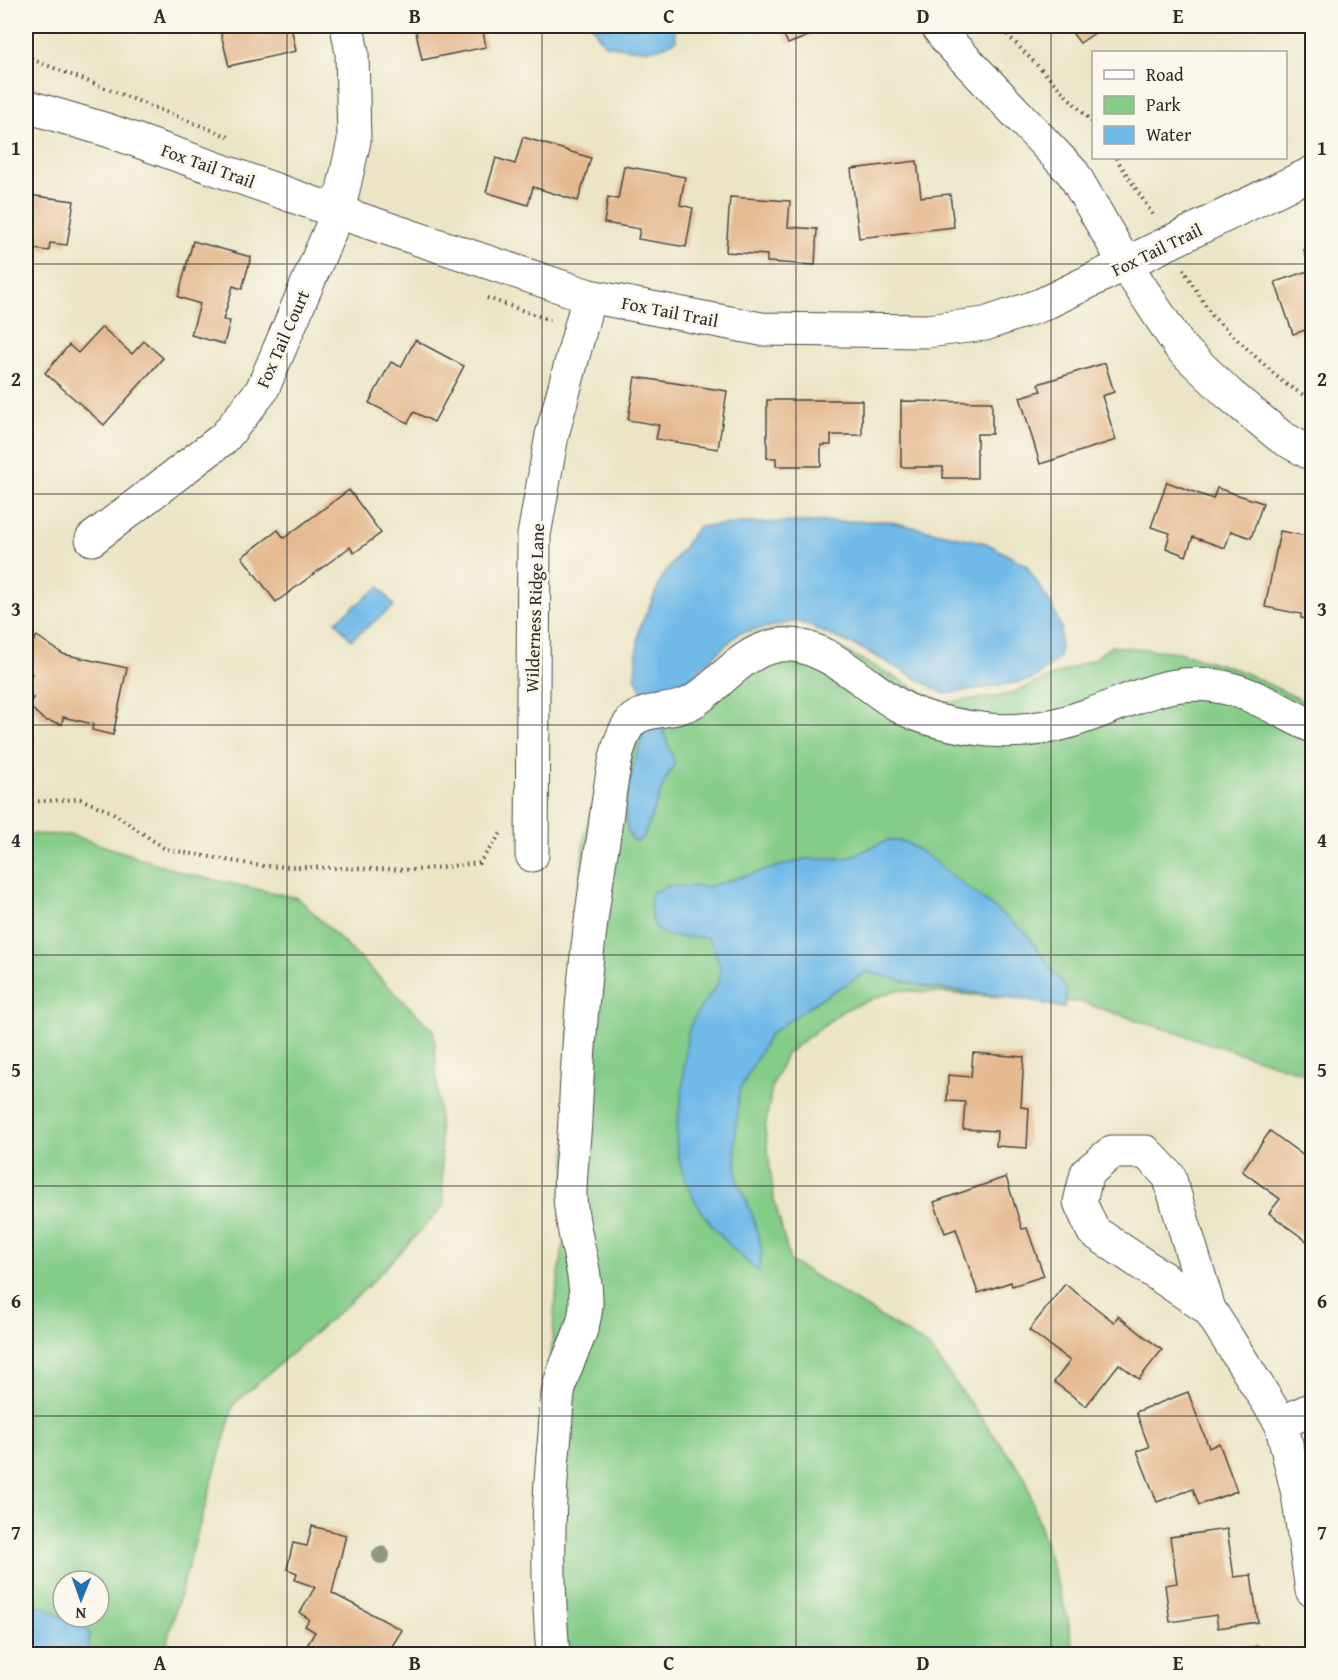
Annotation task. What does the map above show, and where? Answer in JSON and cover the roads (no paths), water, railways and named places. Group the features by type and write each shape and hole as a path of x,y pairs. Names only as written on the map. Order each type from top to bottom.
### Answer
{"street":[{"name":"Fox Tail Court","path":"92,538 224,438 262,390 338,212 354,141 352,53 346,26"},
{"path":"938,26 948,41 1073,173 1126,265 1180,347 1230,395 1281,437 1312,454"},
{"name":"Fox Tail Trail","path":"26,106 107,130 338,212 589,296 761,328 927,332 986,324 1041,305 1312,173"},
{"name":"Wilderness Ridge Lane","path":"532,855 534,535 552,435 589,296"},
{"path":"553,1654 548,1557 551,1466 560,1386 580,1334 586,1306 583,1270 573,1231 570,1192 584,971 608,798 623,735 632,720 649,713 676,710 694,701 756,651 785,645 809,650 842,664 908,710 960,726 1013,731 1043,729 1095,713 1148,691 1175,685 1228,688 1312,726"},
{"path":"1209,1309 1093,1231 1080,1202 1087,1173 1112,1152 1146,1152 1169,1176 1209,1309 1281,1422 1298,1494 1312,1590"},
{"path":"1281,1422 1312,1409"}],"water":[{"path":"592,26 674,26 676,40 668,45 650,49 605,45"},
{"path":"886,521 986,543 1026,565 1050,603 1061,627 1059,658 1032,680 945,694 861,648 797,621 739,633 701,668 677,695 645,698 635,676 639,630 663,576 698,527 744,523"},
{"path":"379,587 394,606 351,640 336,621"},
{"path":"659,719 675,764 665,781 643,838 635,842 629,832 626,818 629,783 647,720"},
{"path":"888,840 905,842 922,852 1026,933 1067,990 1064,1008 1024,999 932,988 867,972 822,998 770,1034 739,1091 735,1142 737,1178 752,1214 762,1249 759,1272 731,1247 706,1218 681,1168 676,1134 689,1029 718,983 720,966 708,938 674,937 658,930 654,925 651,912 652,892 667,886 706,887 805,859 847,858"},
{"path":"26,1604 44,1607 51,1611 51,1629 84,1629 90,1632 88,1654 26,1654"}]}
